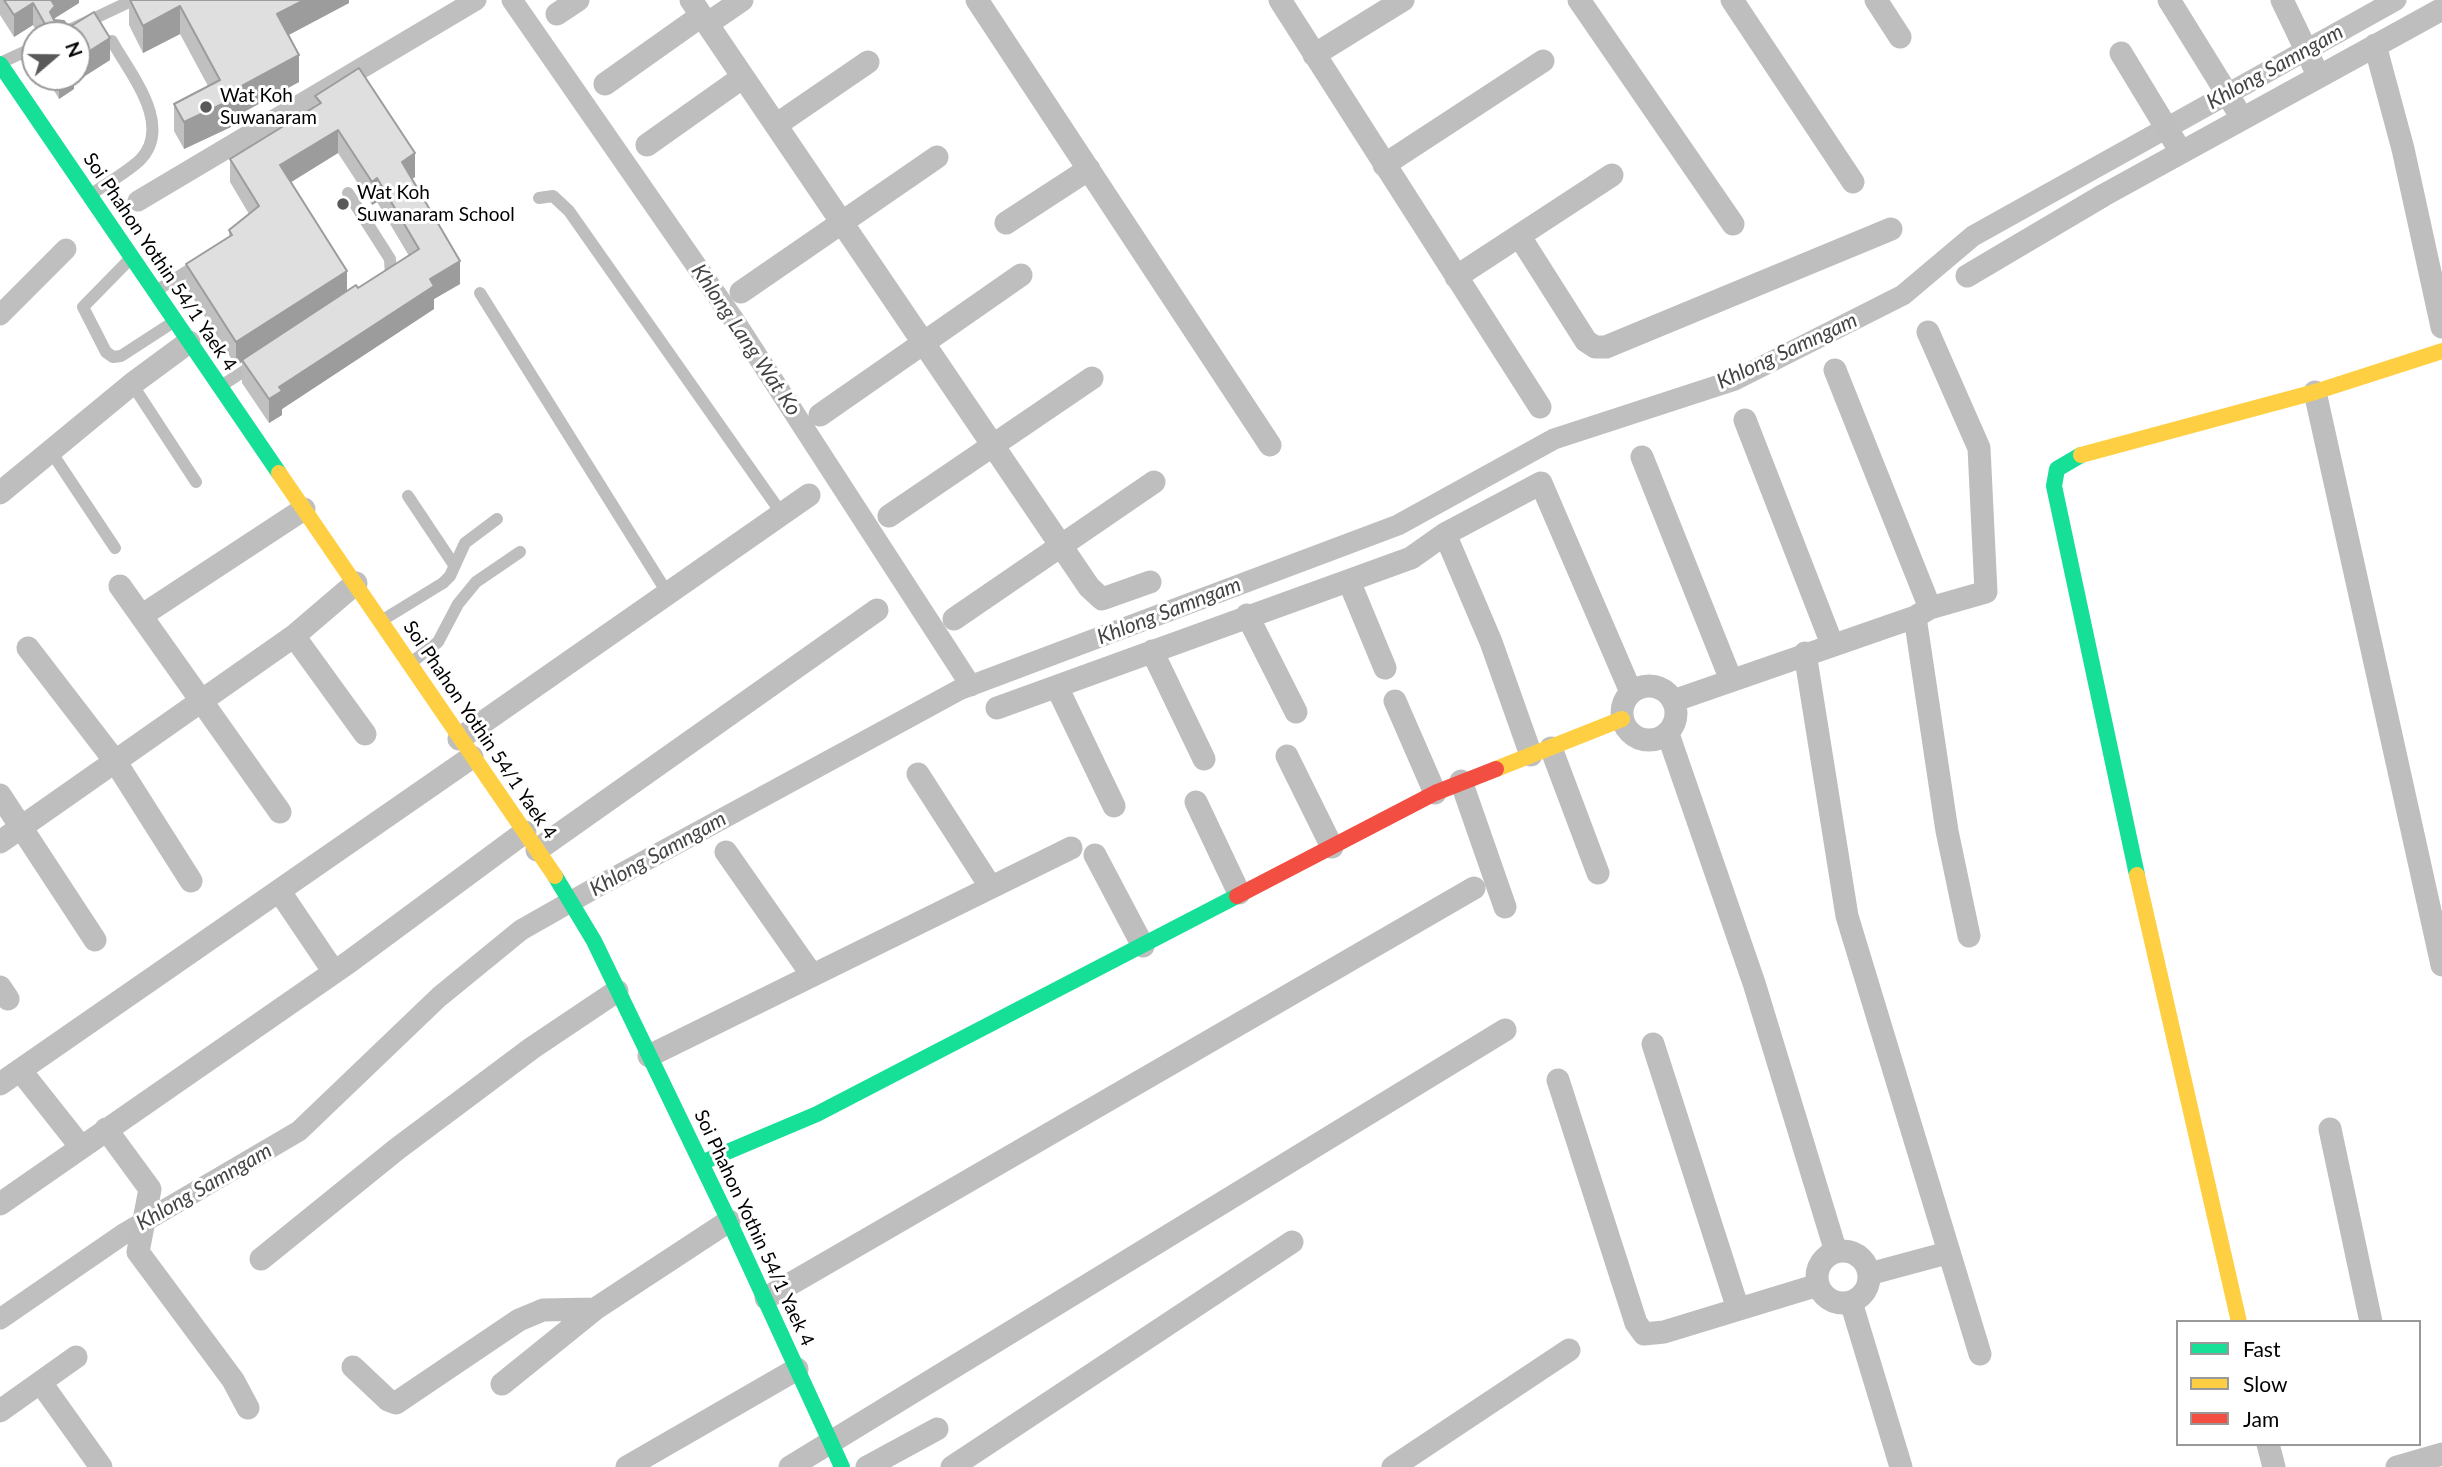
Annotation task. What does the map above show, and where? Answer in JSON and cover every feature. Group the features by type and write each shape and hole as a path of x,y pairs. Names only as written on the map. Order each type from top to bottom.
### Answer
{"street":[{"path":"557,14 578,0"},
{"path":"606,84 700,13 742,0"},
{"path":"977,0 1269,445"},
{"path":"1280,0 1540,407"},
{"path":"1314,55 1403,0"},
{"path":"1579,0 1733,223"},
{"path":"1876,0 1900,37"},
{"path":"2169,0 2240,114"},
{"path":"2282,0 2315,69"},
{"path":"1742,4 1853,182"},
{"path":"1967,276 2315,69 2375,45 2442,9"},
{"path":"700,13 1089,587 1102,598 1150,582"},
{"path":"2375,45 2403,149 2442,327"},
{"path":"2121,53 2179,149"},
{"path":"1384,165 1543,61"},
{"path":"776,125 868,62"},
{"name":"Soi Phahon Yothin 54/1 Yaek 4","path":"0,64 566,892 594,941 729,1221 842,1467"},
{"path":"646,145 743,78"},
{"path":"741,292 937,157"},
{"path":"1006,223 1089,169"},
{"path":"1457,278 1612,175"},
{"path":"1520,237 1586,341 1595,347 1606,346 1891,229"},
{"path":"820,415 1021,275"},
{"path":"1673,701 1986,592 1979,449 1928,332"},
{"path":"0,493 132,384 189,342"},
{"path":"2239,1320 2157,967 2054,485 2057,468 2084,453 2315,393 2442,351"},
{"path":"1835,370 1922,613 1947,831 1969,936"},
{"path":"889,516 1091,378"},
{"path":"2315,393 2442,965"},
{"path":"1745,420 1832,644"},
{"path":"1642,457 1731,680"},
{"path":"954,618 1154,482"},
{"path":"997,708 1247,615 1411,558 1445,534 1541,483 1631,692"},
{"path":"0,1084 280,892 668,594 809,495"},
{"path":"141,616 304,509"},
{"path":"1445,534 1491,642 1598,873"},
{"path":"1349,581 1385,668"},
{"path":"0,842 294,636 356,583"},
{"path":"120,586 281,812"},
{"path":"0,1204 334,972 877,610"},
{"path":"1247,615 1296,712"},
{"path":"294,636 365,734"},
{"path":"28,648 115,761 191,881"},
{"path":"1152,651 1204,759"},
{"path":"1805,653 1847,916 1980,1354"},
{"path":"1644,686 1658,687 1673,701 1676,722 1668,734 1655,740 1640,740 1628,732 1622,719 1623,704 1631,692 1644,686"},
{"path":"1057,687 1114,806"},
{"path":"1395,701 1435,793"},
{"path":"701,1163 817,1114 1435,793 1622,719"},
{"path":"1668,734 1754,983 1836,1252"},
{"path":"1287,756 1332,847"},
{"path":"918,774 990,886"},
{"path":"1461,781 1505,907"},
{"path":"0,795 95,940"},
{"path":"1196,802 1239,893"},
{"path":"649,1056 1071,848"},
{"path":"726,852 812,975"},
{"path":"1095,855 1143,946"},
{"path":"765,1298 1474,888"},
{"path":"280,892 334,972"},
{"path":"261,1259 397,1149 533,1048 617,991"},
{"path":"790,1467 830,1440 1505,1030"},
{"path":"1653,1044 1738,1309"},
{"path":"20,1070 80,1147"},
{"path":"1558,1080 1636,1324 1644,1334 1664,1332 1818,1284"},
{"path":"106,1129 150,1189 138,1252 233,1380 248,1408"},
{"path":"2330,1129 2371,1320"},
{"path":"502,1384 595,1309 729,1221"},
{"path":"952,1467 1292,1242"},
{"path":"1845,1251 1861,1258 1869,1274 1865,1291 1851,1302 1835,1302 1818,1284 1819,1268 1836,1252 1845,1251"},
{"path":"1869,1274 1948,1253"},
{"path":"1851,1302 1900,1467"},
{"path":"353,1367 388,1400 396,1403 519,1320 543,1310 595,1309"},
{"path":"1393,1467 1569,1350"},
{"path":"0,1411 76,1357"},
{"path":"627,1467 797,1369"},
{"path":"41,1383 101,1467"},
{"path":"867,1467 937,1429"},
{"path":"2269,1446 2274,1467"},
{"path":"2399,1461 2442,1454"}],"lane":[{"path":"89,21 133,0"},
{"path":"90,195 139,160 151,144 154,127 149,109 112,41"},
{"path":"0,64 21,54"},
{"path":"348,193 393,267 391,276 378,285"},
{"path":"539,198 553,197 569,211 782,514"},
{"path":"132,257 83,307 106,352 113,357 121,356 175,321"},
{"path":"156,291 208,257"},
{"path":"480,293 668,594"},
{"path":"220,386 265,357"},
{"path":"132,384 196,482"},
{"path":"50,450 115,548"},
{"path":"408,496 454,565"},
{"path":"380,622 443,583 465,542 497,519"},
{"path":"409,665 438,642 458,604 476,582 520,552"}],"building":[{"path":"4,0 51,0 55,6 50,12 54,20 64,21 43,21 33,3 14,15"},
{"path":"130,0 304,0 277,14 299,55 227,94 231,100 184,122 174,104 220,80 180,6 143,26"},
{"path":"94,12 110,38 91,50 91,21 79,21"},
{"path":"359,68 415,153 402,162 460,261 430,279 434,286 279,387 282,391 269,399 242,360 356,285 358,288 419,249 377,178 372,182 338,130 280,165 347,271 236,342 186,264 232,235 229,230 259,206 230,159 321,103 315,96"}],"waterway":[{"path":"138,201 476,0"},
{"name":"Khlong Lang Wat Ko","path":"512,0 734,320 971,686"},
{"name":"Khlong Samngam","path":"0,1319 125,1233 299,1131 439,997 521,930 595,888 959,690 1398,525 1554,439 1735,380 1903,295 1973,236 2396,0"},
{"path":"0,315 66,249"}],"traffic: fast":[{"path":"0,64 279,473"},
{"path":"2081,455 2057,469 2054,486 2137,875"},
{"path":"555,876 594,941 729,1221 842,1467"},
{"path":"701,1163 817,1114 1237,896"}],"traffic: slow":[{"path":"2081,455 2315,392 2442,351"},
{"path":"279,473 555,876"},
{"path":"1496,769 1622,719"},
{"path":"2137,875 2239,1320"}],"traffic: jam":[{"path":"1237,896 1435,793 1496,769"}],"place":[{"name":"Wat Koh Suwanaram","path":"206,107"},
{"name":"Wat Koh Suwanaram School","path":"343,204"}]}
